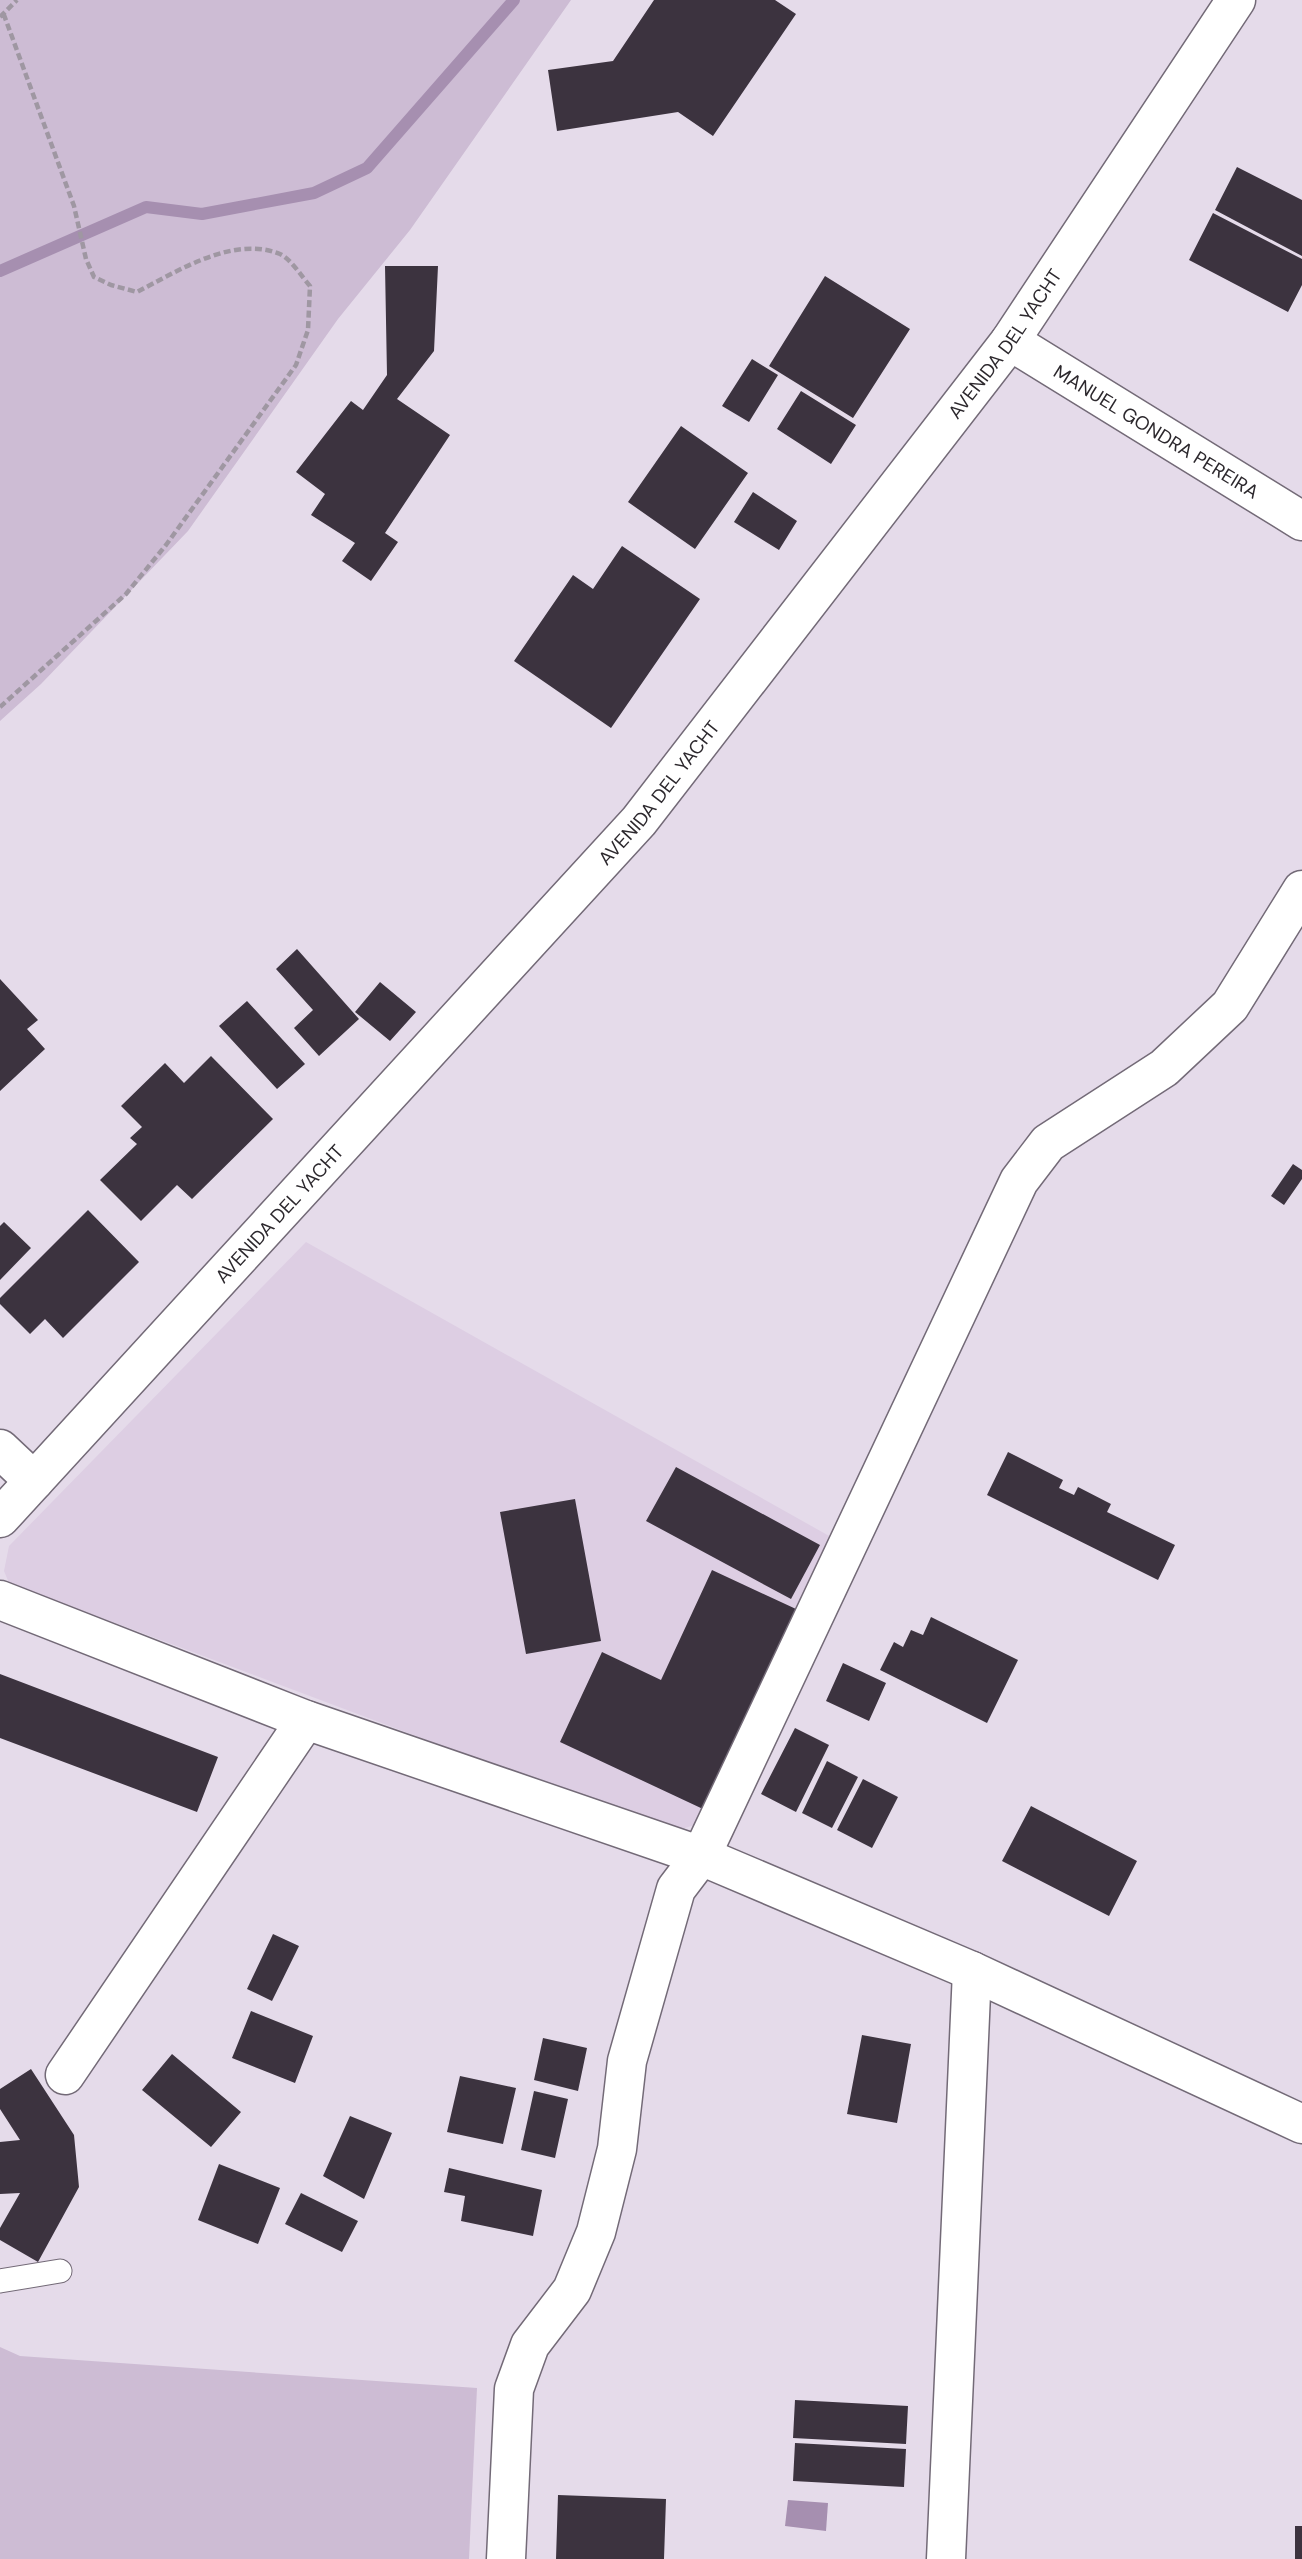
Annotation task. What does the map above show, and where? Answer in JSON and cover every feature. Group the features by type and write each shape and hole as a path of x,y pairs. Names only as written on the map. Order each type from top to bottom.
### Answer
{"street":[{"name":"AVENIDA DEL YACHT","path":"0,1518 639,821 1010,341 1236,0"},
{"name":"MANUEL GONDRA PEREIRA","path":"1010,341 1302,521"},
{"path":"506,2559 514,2389 530,2345 572,2290 596,2232 617,2149 627,2061 676,1888 701,1856 1019,1181 1048,1143 1164,1068 1230,1006 1302,890"},
{"path":"0,1449 34,1481"},
{"path":"0,1600 306,1720 701,1856 972,1971 1302,2124"},
{"path":"65,2075 306,1720"},
{"path":"946,2559 972,1971"}],"lane":[{"path":"0,2281 60,2271"}],"path":[{"path":"0,707 134,584 296,365 308,330 310,286 282,255 251,249 204,258 137,292 94,276 86,260 74,206 2,16 17,0"}],"shaded area":[{"path":"0,0 571,0 410,230 338,319 188,531 41,684 0,721"},
{"path":"306,1242 831,1537 701,1823 672,1832 9,1583 4,1571 9,1546"},
{"path":"0,2347 20,2356 477,2388 469,2559 0,2559"},
{"path":"788,2500 828,2503 826,2531 785,2526"}],"building":[{"path":"654,0 775,0 796,14 713,136 678,112 557,131 548,70 613,61"},
{"path":"1237,167 1302,200 1302,256 1215,210"},
{"path":"1213,213 1302,259 1302,285 1288,312 1189,260"},
{"path":"385,266 438,266 434,351 397,399 450,435 385,533 398,542 371,581 342,561 355,543 311,515 325,494 296,472 351,401 363,410 387,375"},
{"path":"825,276 910,329 853,418 769,366"},
{"path":"752,359 778,375 749,422 722,406"},
{"path":"801,391 856,425 831,464 777,429"},
{"path":"681,426 748,473 695,549 628,502"},
{"path":"753,492 797,521 779,550 734,522"},
{"path":"622,546 700,599 611,728 514,661 573,575 593,589"},
{"path":"297,949 359,1019 319,1056 294,1028 313,1010 276,969"},
{"path":"0,979 38,1020 27,1029 45,1049 0,1091"},
{"path":"380,982 416,1012 390,1041 355,1012"},
{"path":"247,1001 305,1064 277,1089 219,1026"},
{"path":"211,1056 273,1119 192,1199 177,1185 141,1221 100,1180 137,1144 130,1138 142,1127 121,1106 165,1063 184,1083"},
{"path":"1293,1164 1302,1170 1302,1179 1284,1205 1271,1196"},
{"path":"88,1210 139,1262 63,1338 45,1319 30,1334 0,1304 0,1298"},
{"path":"4,1222 31,1248 0,1280 0,1226"},
{"path":"1008,1452 1063,1480 1059,1488 1074,1495 1078,1487 1111,1504 1107,1512 1175,1545 1158,1580 987,1495"},
{"path":"676,1467 820,1545 791,1599 646,1521"},
{"path":"575,1499 601,1641 526,1654 500,1512"},
{"path":"712,1570 796,1609 703,1809 560,1742 602,1652 661,1680"},
{"path":"931,1617 1018,1660 987,1723 880,1670 894,1642 903,1647 911,1630 923,1635"},
{"path":"843,1663 886,1683 869,1721 826,1701"},
{"path":"0,1674 218,1757 197,1812 0,1738"},
{"path":"795,1728 829,1745 796,1812 761,1794"},
{"path":"827,1761 858,1777 832,1828 802,1813"},
{"path":"863,1779 898,1797 872,1848 837,1830"},
{"path":"1031,1806 1137,1861 1109,1916 1002,1861"},
{"path":"273,1934 299,1946 272,2001 247,1989"},
{"path":"251,2011 313,2036 295,2083 232,2058"},
{"path":"862,2035 911,2044 897,2123 847,2114"},
{"path":"543,2038 587,2048 578,2091 534,2080"},
{"path":"172,2054 241,2112 211,2147 142,2090"},
{"path":"31,2069 74,2135 79,2187 38,2262 0,2240 0,2228 20,2193 0,2194 0,2142 20,2140 0,2109 0,2089"},
{"path":"460,2076 516,2088 503,2144 447,2132"},
{"path":"534,2091 568,2099 555,2158 521,2150"},
{"path":"350,2116 392,2133 364,2199 323,2176"},
{"path":"219,2164 280,2188 258,2244 198,2220"},
{"path":"449,2168 542,2190 533,2236 461,2221 465,2196 444,2192"},
{"path":"301,2193 358,2221 342,2252 285,2224"},
{"path":"795,2400 908,2406 906,2444 793,2438"},
{"path":"795,2443 906,2449 904,2487 793,2481"},
{"path":"558,2495 666,2499 664,2559 556,2559"},
{"path":"1295,2526 1302,2526 1302,2559 1295,2559"}],"waterway":[{"path":"0,271 146,207 202,214 314,193 367,168 514,0"}]}
